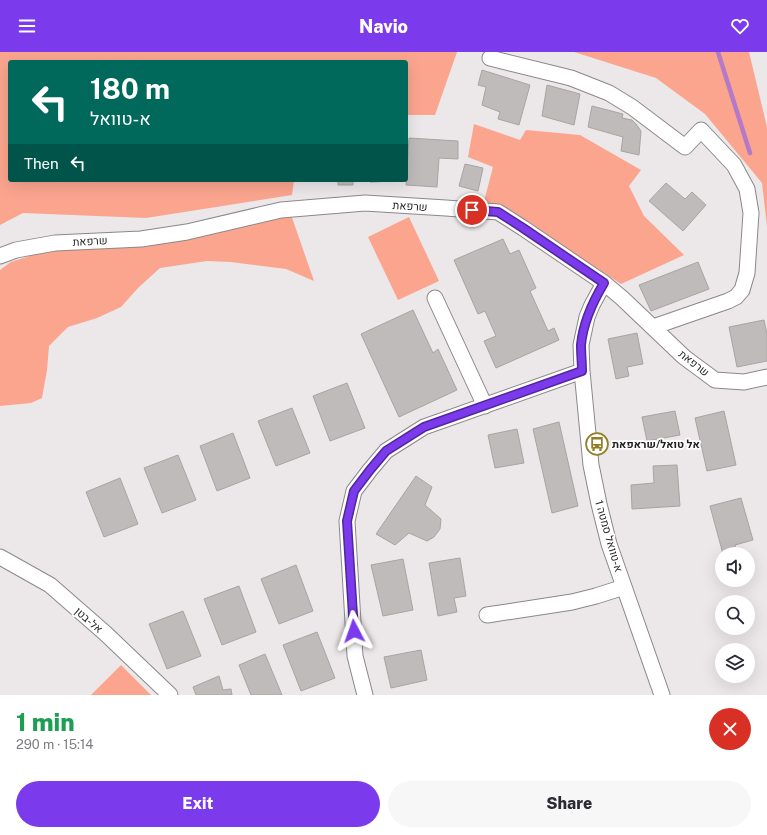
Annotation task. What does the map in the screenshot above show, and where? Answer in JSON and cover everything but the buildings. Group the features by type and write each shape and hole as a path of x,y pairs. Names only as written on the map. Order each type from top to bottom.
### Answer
{"street":[{"path":"490,58 571,78 609,93 632,107 685,147 701,130 734,165 747,189 751,213 747,273 742,290 736,297 728,302 653,327"},
{"name":"שרפאת","path":"0,256 16,250 55,243 141,238 187,232 281,210 366,203 498,212 604,283 622,298 684,357 715,380 744,382 767,377"},
{"name":"א-טוואל סמטה 1","path":"604,283 594,300 587,318 581,345 591,465 609,544 662,695"},
{"path":"435,298 485,406"},
{"path":"364,695 356,656 347,521 354,491 386,451 424,427 582,371"},
{"name":"אל-בטן","path":"0,556 50,585 105,633 170,695"},
{"path":"487,615 572,602 624,587"}],"shaded area":[{"path":"0,52 457,52 435,115 408,115 408,60 8,60 8,182 294,182 292,195 146,218 23,213 0,225"},
{"path":"574,52 749,52 767,127 767,226 762,183 705,114 656,78"},
{"path":"474,124 520,140 526,130 580,135 641,170 629,186 644,216 684,255 621,284 513,214 483,205 493,167 468,157"},
{"path":"289,209 314,281 286,269 231,262 207,261 160,268 138,288 121,307 97,318 68,327 49,346 47,370 42,398 31,403 0,406 0,270 11,262 48,250"},
{"path":"409,217 439,281 398,300 368,237"},
{"path":"121,665 151,695 91,695"}],"waterway":[{"path":"718,52 750,153"}],"place":[{"name":"אל טואל/שראפאת","path":"597,444"}],"route":[{"path":"354,631 347,521 354,491 386,451 424,427 582,371 581,345 587,318 604,283 498,212 472,210"}]}
